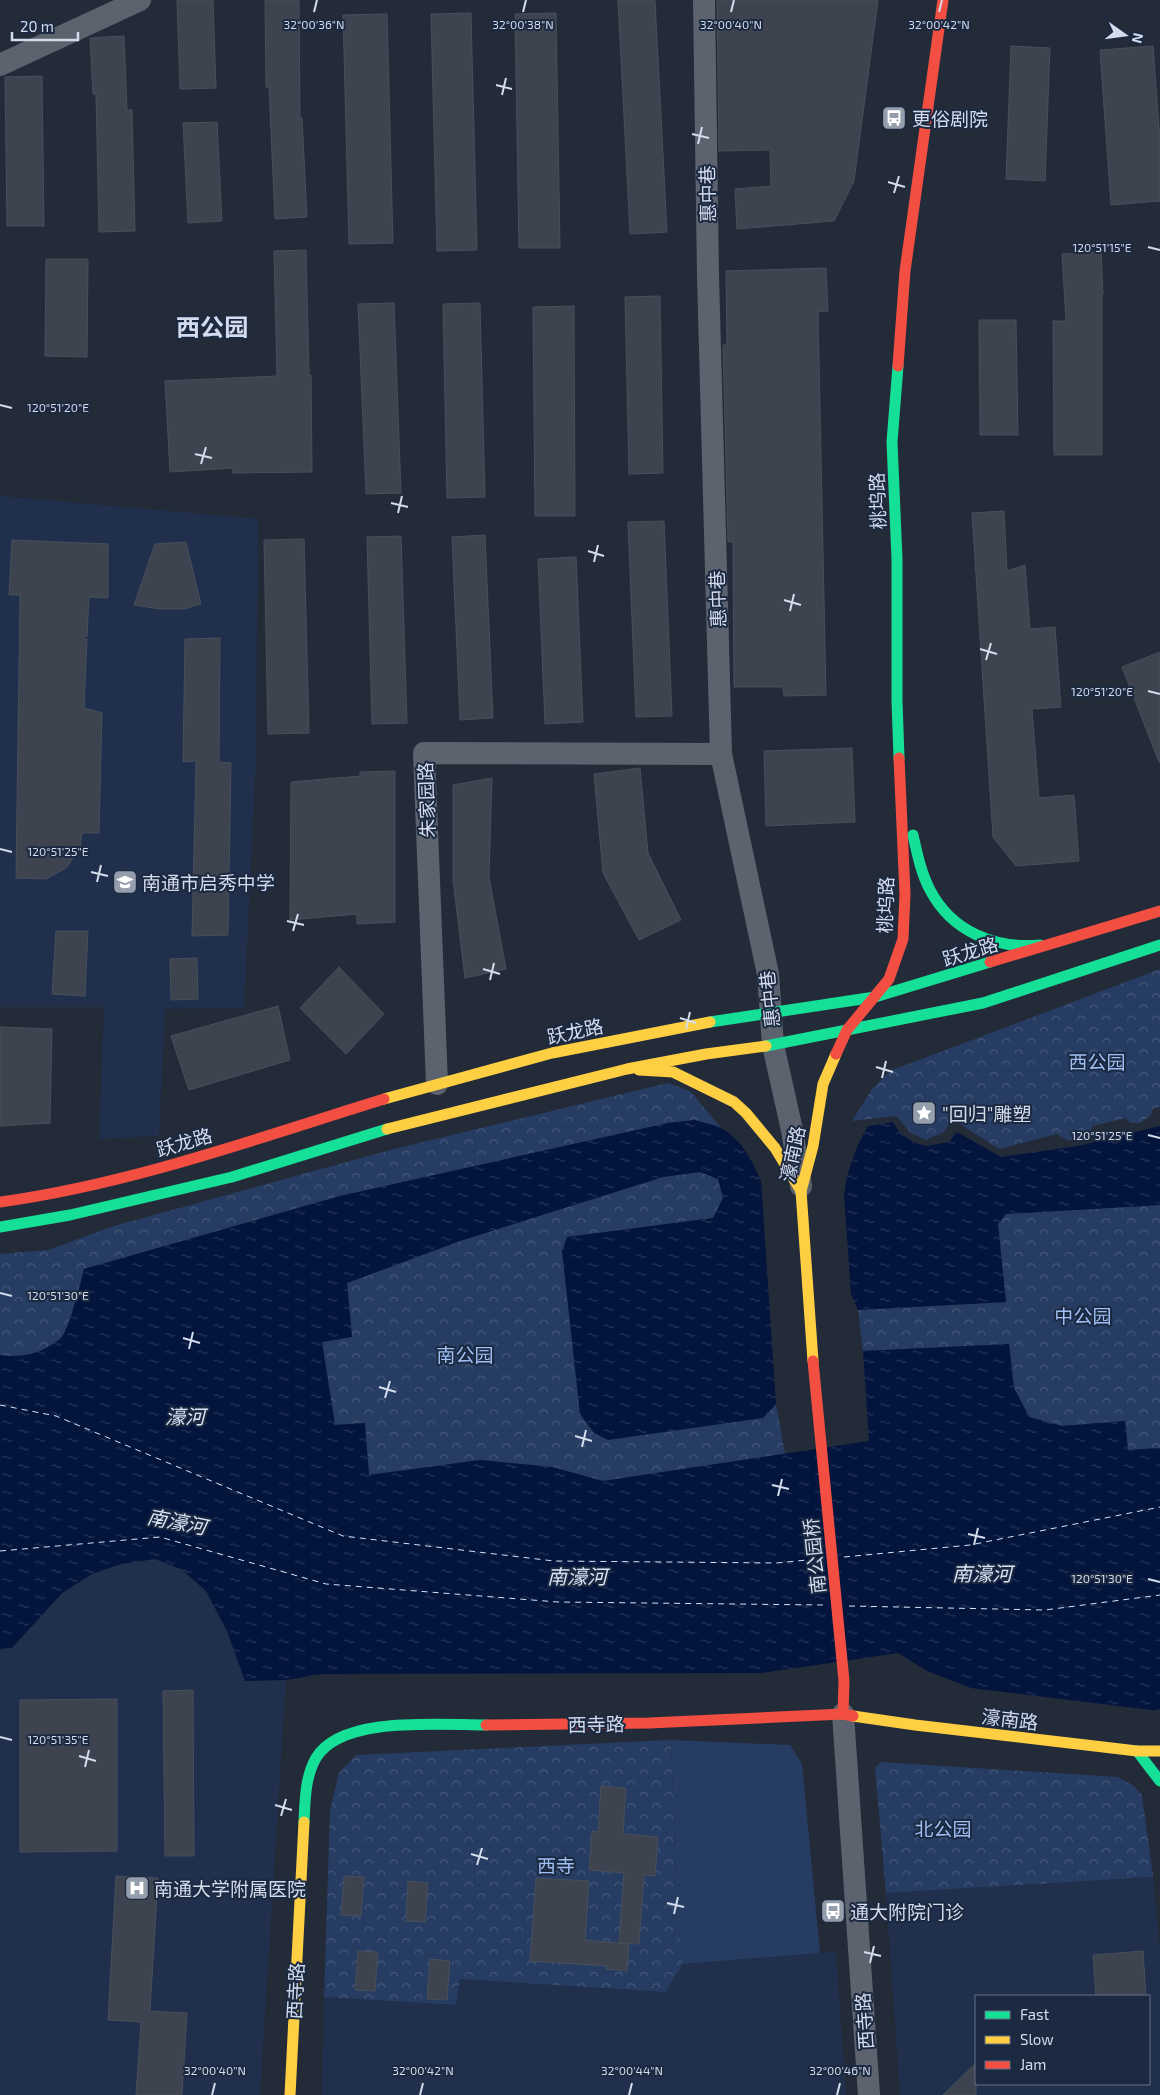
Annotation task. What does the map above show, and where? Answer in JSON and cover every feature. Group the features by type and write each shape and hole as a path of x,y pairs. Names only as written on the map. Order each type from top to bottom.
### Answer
{"street":[{"path":"0,65 140,0"},
{"name":"惠中巷","path":"704,0 708,276 721,754 768,974 773,1045 792,1130 801,1190"},
{"name":"桃坞路","path":"875,997 890,979 903,939 905,894 897,701 896,559 892,442 905,271 943,0"},
{"name":"朱家园路","path":"437,1084 424,753 721,754"},
{"path":"900,778 930,891 949,917 972,934 1001,943 1028,947 1074,938"},
{"name":"跃龙路","path":"0,1202 36,1197 167,1166 437,1084 552,1053 772,1011 875,997 1160,911"},
{"path":"0,1227 70,1215 232,1176 402,1124 627,1069 706,1054 773,1045 983,1004 1160,945"},
{"name":"濠南路","path":"815,1394 801,1190 813,1146 823,1084 847,1030 875,997"},
{"path":"627,1069 673,1072 734,1102 746,1113 775,1148 801,1190"},
{"name":"南公园桥","path":"815,1394 844,1681 843,1714"},
{"name":"濠南路","path":"843,1714 915,1725 1137,1751 1160,1751"},
{"name":"西寺路","path":"290,2095 306,1789 316,1757 328,1744 358,1729 382,1726 650,1723 843,1714 869,2095"},
{"path":"1137,1751 1160,1781"}],"shaded area":[{"name":"南通市启秀中学","path":"0,496 258,519 256,757 244,1008 165,1009 159,1136 99,1139 104,1007 0,1007"},
{"name":"南通大学附属医院","path":"155,1559 181,1569 206,1591 227,1631 245,1681 286,1680 260,2095 0,2095 0,1649 12,1648 62,1593 92,1574 121,1564"},
{"path":"1153,1877 1160,1951 1160,2095 900,2095 886,1893"},
{"path":"836,1952 846,2095 322,2095 324,1997 456,2005 459,1979 665,1992 683,1964"}],"green space":[{"name":"西公园","path":"1160,969 1160,1107 1153,1108 1151,1115 1140,1123 1131,1123 1125,1118 1093,1126 1086,1135 1078,1140 1068,1140 1057,1134 999,1149 952,1119 944,1132 926,1140 911,1133 896,1116 852,1121 872,1089 890,1071"},
{"path":"668,1083 690,1091 722,1129 695,1120 668,1123 340,1196 84,1269 71,1316 61,1338 40,1351 16,1356 0,1355 0,1254 48,1250 114,1226 394,1149"},
{"name":"南公园","path":"700,1172 718,1179 724,1198 713,1218 567,1237 763,1418 776,1404 785,1454 603,1481 552,1467 480,1460 369,1475 364,1423 335,1425 322,1342 352,1337 347,1283 460,1241 663,1177"},
{"name":"中公园","path":"1160,1205 1160,1448 1128,1450 1125,1421 1062,1426 1029,1417 1014,1388 1009,1344 863,1351 858,1310 1006,1302 998,1224 1006,1214"},
{"path":"671,1740 790,1745 802,1764 820,1953 683,1964 677,1914"},
{"name":"西寺","path":"671,1740 677,1914 683,1964 665,1992 460,1979 456,2005 324,1997 330,1810 339,1773 356,1755"},
{"name":"北公园","path":"881,1762 1118,1777 1134,1786 1142,1795 1153,1877 886,1893 875,1768"}],"water":[{"name":"濠河","path":"695,1120 715,1125 735,1138 750,1159 761,1181 776,1404 763,1418 608,1440 594,1433 580,1414 562,1251 567,1237 713,1218 723,1198 718,1179 700,1172 663,1177 460,1241 347,1283 352,1337 322,1342 335,1425 365,1423 369,1475 480,1460 552,1467 603,1481 869,1441 863,1351 1009,1344 1014,1388 1029,1417 1062,1426 1125,1421 1128,1450 1160,1448 1160,1711 971,1688 927,1671 898,1653 762,1673 322,1674 286,1680 245,1681 227,1631 206,1591 181,1569 155,1559 121,1564 92,1574 62,1593 12,1648 0,1649 0,1355 16,1356 40,1351 61,1338 71,1316 84,1269 340,1196 668,1123"},
{"path":"893,1122 900,1133 913,1142 927,1146 949,1142 957,1132 1001,1157 1078,1146 1160,1126 1160,1205 1006,1214 998,1224 1006,1302 858,1310 851,1294 845,1186 852,1159 868,1126"}],"building":[{"path":"177,0 213,0 216,88 180,89"},
{"path":"265,0 299,0 300,118 302,118 307,217 275,219 269,87 266,87"},
{"path":"618,0 655,0 667,232 630,234"},
{"path":"717,0 878,0 854,181 834,221 737,229 735,189 771,186 770,150 719,151"},
{"path":"471,13 477,250 437,251 431,14"},
{"path":"556,13 560,248 519,248 515,14"},
{"path":"387,14 393,243 349,244 343,15"},
{"path":"124,36 127,110 132,110 135,231 99,232 96,94 93,94 90,38"},
{"path":"1011,46 1050,48 1045,181 1006,179"},
{"path":"1153,46 1160,141 1160,201 1111,205 1100,50"},
{"path":"42,76 44,226 7,226 5,77"},
{"path":"217,122 222,221 188,223 183,123"},
{"path":"306,250 309,375 311,375 312,472 233,473 233,468 170,472 165,381 277,376 274,251"},
{"path":"1101,252 1103,294 1102,455 1054,455 1053,321 1066,321 1062,254"},
{"path":"46,259 88,259 87,357 45,356"},
{"path":"826,268 828,311 818,312 826,695 784,696 783,687 734,687 733,542 728,542 723,345 727,345 726,271"},
{"path":"660,296 663,473 629,474 625,297"},
{"path":"394,303 401,493 366,494 358,304"},
{"path":"480,303 485,497 447,498 443,304"},
{"path":"574,306 575,516 535,516 533,307"},
{"path":"979,320 1016,320 1018,435 980,435"},
{"path":"1004,511 1007,571 1025,565 1030,629 1055,627 1061,707 1032,709 1039,798 1074,795 1079,861 1016,866 993,837 972,513"},
{"path":"664,521 672,716 636,717 628,522"},
{"path":"485,535 493,718 460,720 452,537"},
{"path":"401,536 407,723 372,724 367,537"},
{"path":"304,539 309,733 268,734 264,540"},
{"path":"12,540 108,544 108,598 89,597 87,636 83,637 87,639 84,708 102,713 99,833 82,833 80,848 66,868 46,879 16,878 20,595 9,595"},
{"path":"186,542 201,604 184,609 160,609 134,605 155,544"},
{"path":"576,557 583,722 545,724 538,559"},
{"path":"220,638 219,762 231,763 228,935 192,936 196,761 183,762 185,639"},
{"path":"1160,652 1160,762 1159,762 1122,667"},
{"path":"852,748 855,822 766,826 764,751"},
{"path":"640,768 648,853 681,920 639,940 603,873 594,774"},
{"path":"395,771 395,922 357,924 357,914 290,920 291,782 360,776 360,772"},
{"path":"492,778 489,877 506,969 465,978 453,880 453,785"},
{"path":"56,931 88,931 85,996 52,994"},
{"path":"197,958 198,999 171,1000 170,959"},
{"path":"339,967 384,1014 346,1054 300,1008"},
{"path":"278,1006 290,1060 189,1090 171,1036"},
{"path":"0,1027 52,1029 50,1123 0,1126"},
{"path":"193,1690 194,1856 165,1856 163,1691"},
{"path":"117,1699 117,1851 20,1852 20,1700"},
{"path":"601,1786 626,1788 623,1834 658,1837 655,1876 644,1875 639,1944 619,1943 624,1873 589,1870 592,1831 598,1832"},
{"path":"116,1876 158,1878 150,2011 187,2013 182,2095 136,2095 141,2022 108,2020"},
{"path":"344,1876 364,1877 361,1916 341,1915"},
{"path":"536,1878 589,1881 585,1940 629,1944 627,1971 606,1969 607,1966 530,1961"},
{"path":"408,1881 428,1883 425,1922 406,1921"},
{"path":"358,1951 378,1952 375,1991 355,1990"},
{"path":"1143,1951 1146,1995 1096,1995 1093,1955"},
{"path":"430,1959 450,1961 447,2000 427,1999"},
{"path":"975,2064 976,2095 943,2095"}],"ferry route":[{"path":"0,1405 56,1416 343,1536 554,1561 777,1563 817,1559"},
{"path":"844,1557 970,1545 1160,1507"},
{"path":"0,1551 160,1537 326,1584 558,1602 823,1605"},
{"path":"849,1606 1045,1610 1160,1595"}],"traffic: fast":[{"path":"898,366 892,442 897,559 899,758"},
{"path":"913,835 920,863 930,890 939,905 950,917 976,935 991,940 1023,946 1040,945"},
{"path":"766,1046 983,1003 1160,945"},
{"path":"710,1022 875,997 990,962"},
{"path":"0,1227 70,1215 232,1177 387,1129"},
{"path":"304,1822 306,1789 312,1765 329,1744 347,1735 394,1725 486,1725"},
{"path":"1137,1751 1160,1781"}],"traffic: slow":[{"path":"384,1099 552,1053 710,1022"},
{"path":"387,1129 627,1069 706,1054 766,1046"},
{"path":"813,1361 801,1191 813,1146 823,1084 836,1054"},
{"path":"639,1070 673,1072 734,1102 746,1113 775,1148 801,1191"},
{"path":"853,1716 1137,1751 1160,1751"},
{"path":"290,2095 304,1822"}],"traffic: jam":[{"path":"898,366 905,271 943,0"},
{"path":"836,1054 847,1030 889,979 903,939 905,894 899,758"},
{"path":"990,962 1160,911"},
{"path":"0,1202 98,1184 146,1172 384,1099"},
{"path":"813,1361 844,1681 843,1714"},
{"path":"486,1725 649,1723 843,1714 853,1716"}],"place":[{"name":"更俗剧院","path":"894,118"},
{"name":"南通市启秀中学","path":"125,882"},
{"name":"\"回归\"雕塑","path":"924,1113"},
{"name":"南通大学附属医院","path":"137,1888"},
{"name":"通大附院门诊","path":"833,1911"}],"district":[{"name":"西公园","path":"212,326"}],"water label":[{"name":"南濠河","path":"177,1521"},
{"name":"南濠河","path":"982,1573"},
{"name":"南濠河","path":"577,1576"}]}
